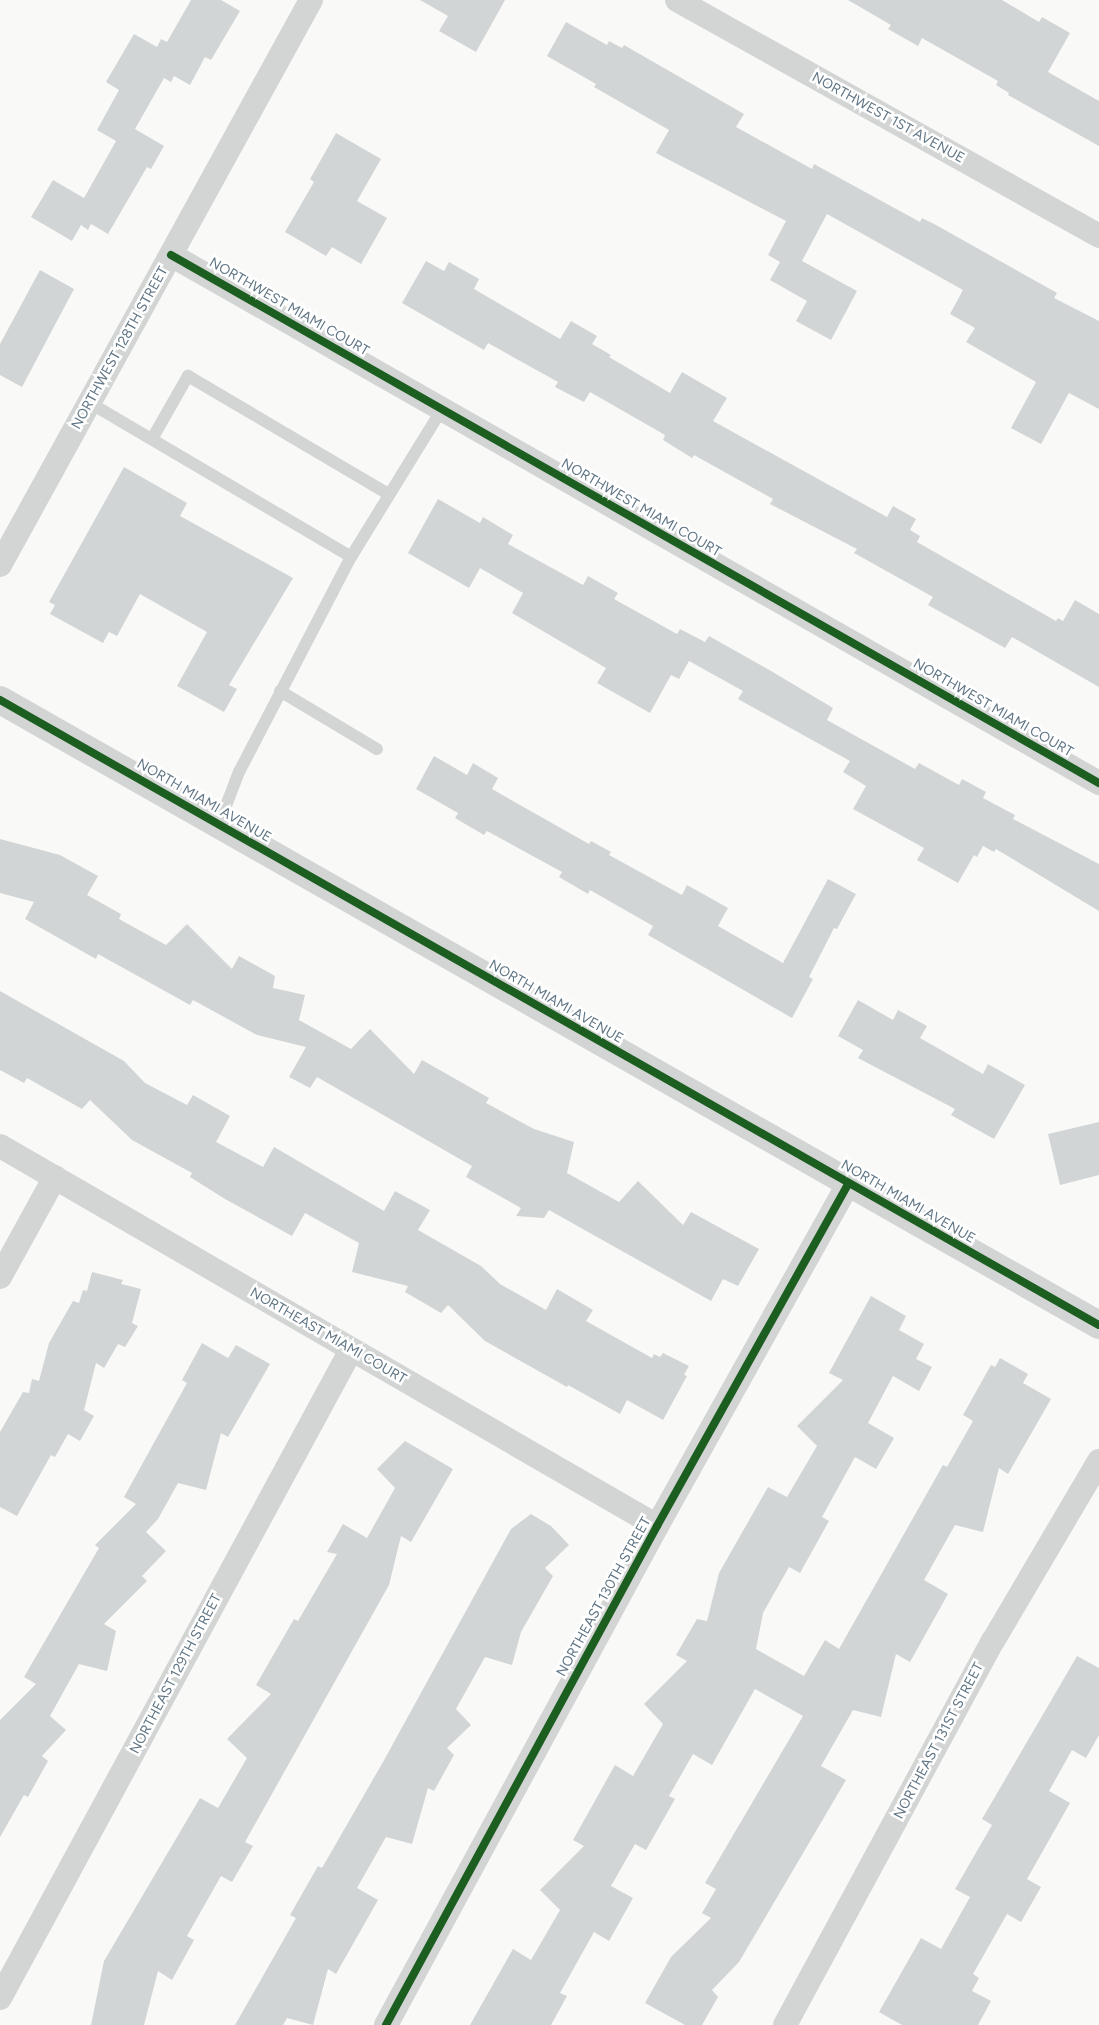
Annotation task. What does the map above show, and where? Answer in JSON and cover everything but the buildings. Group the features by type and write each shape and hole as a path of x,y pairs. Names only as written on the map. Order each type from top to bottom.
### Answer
{"street":[{"name":"NORTHWEST 128TH STREET","path":"0,565 312,0"},
{"name":"NORTHWEST 1ST AVENUE","path":"677,0 1099,236"},
{"name":"NORTHWEST MIAMI COURT","path":"172,254 1099,783"},
{"name":"NORTH MIAMI AVENUE","path":"0,700 1099,1326"},
{"name":"NORTHEAST MIAMI COURT","path":"0,1146 657,1526"},
{"path":"0,1277 55,1177"},
{"name":"NORTHEAST 130TH STREET","path":"386,2025 657,1526 849,1183"},
{"name":"NORTHEAST 129TH STREET","path":"0,1998 351,1350"},
{"name":"NORTHEAST 131ST STREET","path":"785,2025 993,1641 1099,1462"}],"lane":[{"path":"152,439 188,376 388,494"},
{"path":"90,403 352,557"},
{"path":"219,824 239,772 352,557 388,494 442,409"},
{"path":"280,691 377,749"}],"cycle path":[{"path":"171,255 1099,783"},
{"path":"0,700 1099,1325"},
{"path":"386,2025 657,1526 849,1183"}]}
